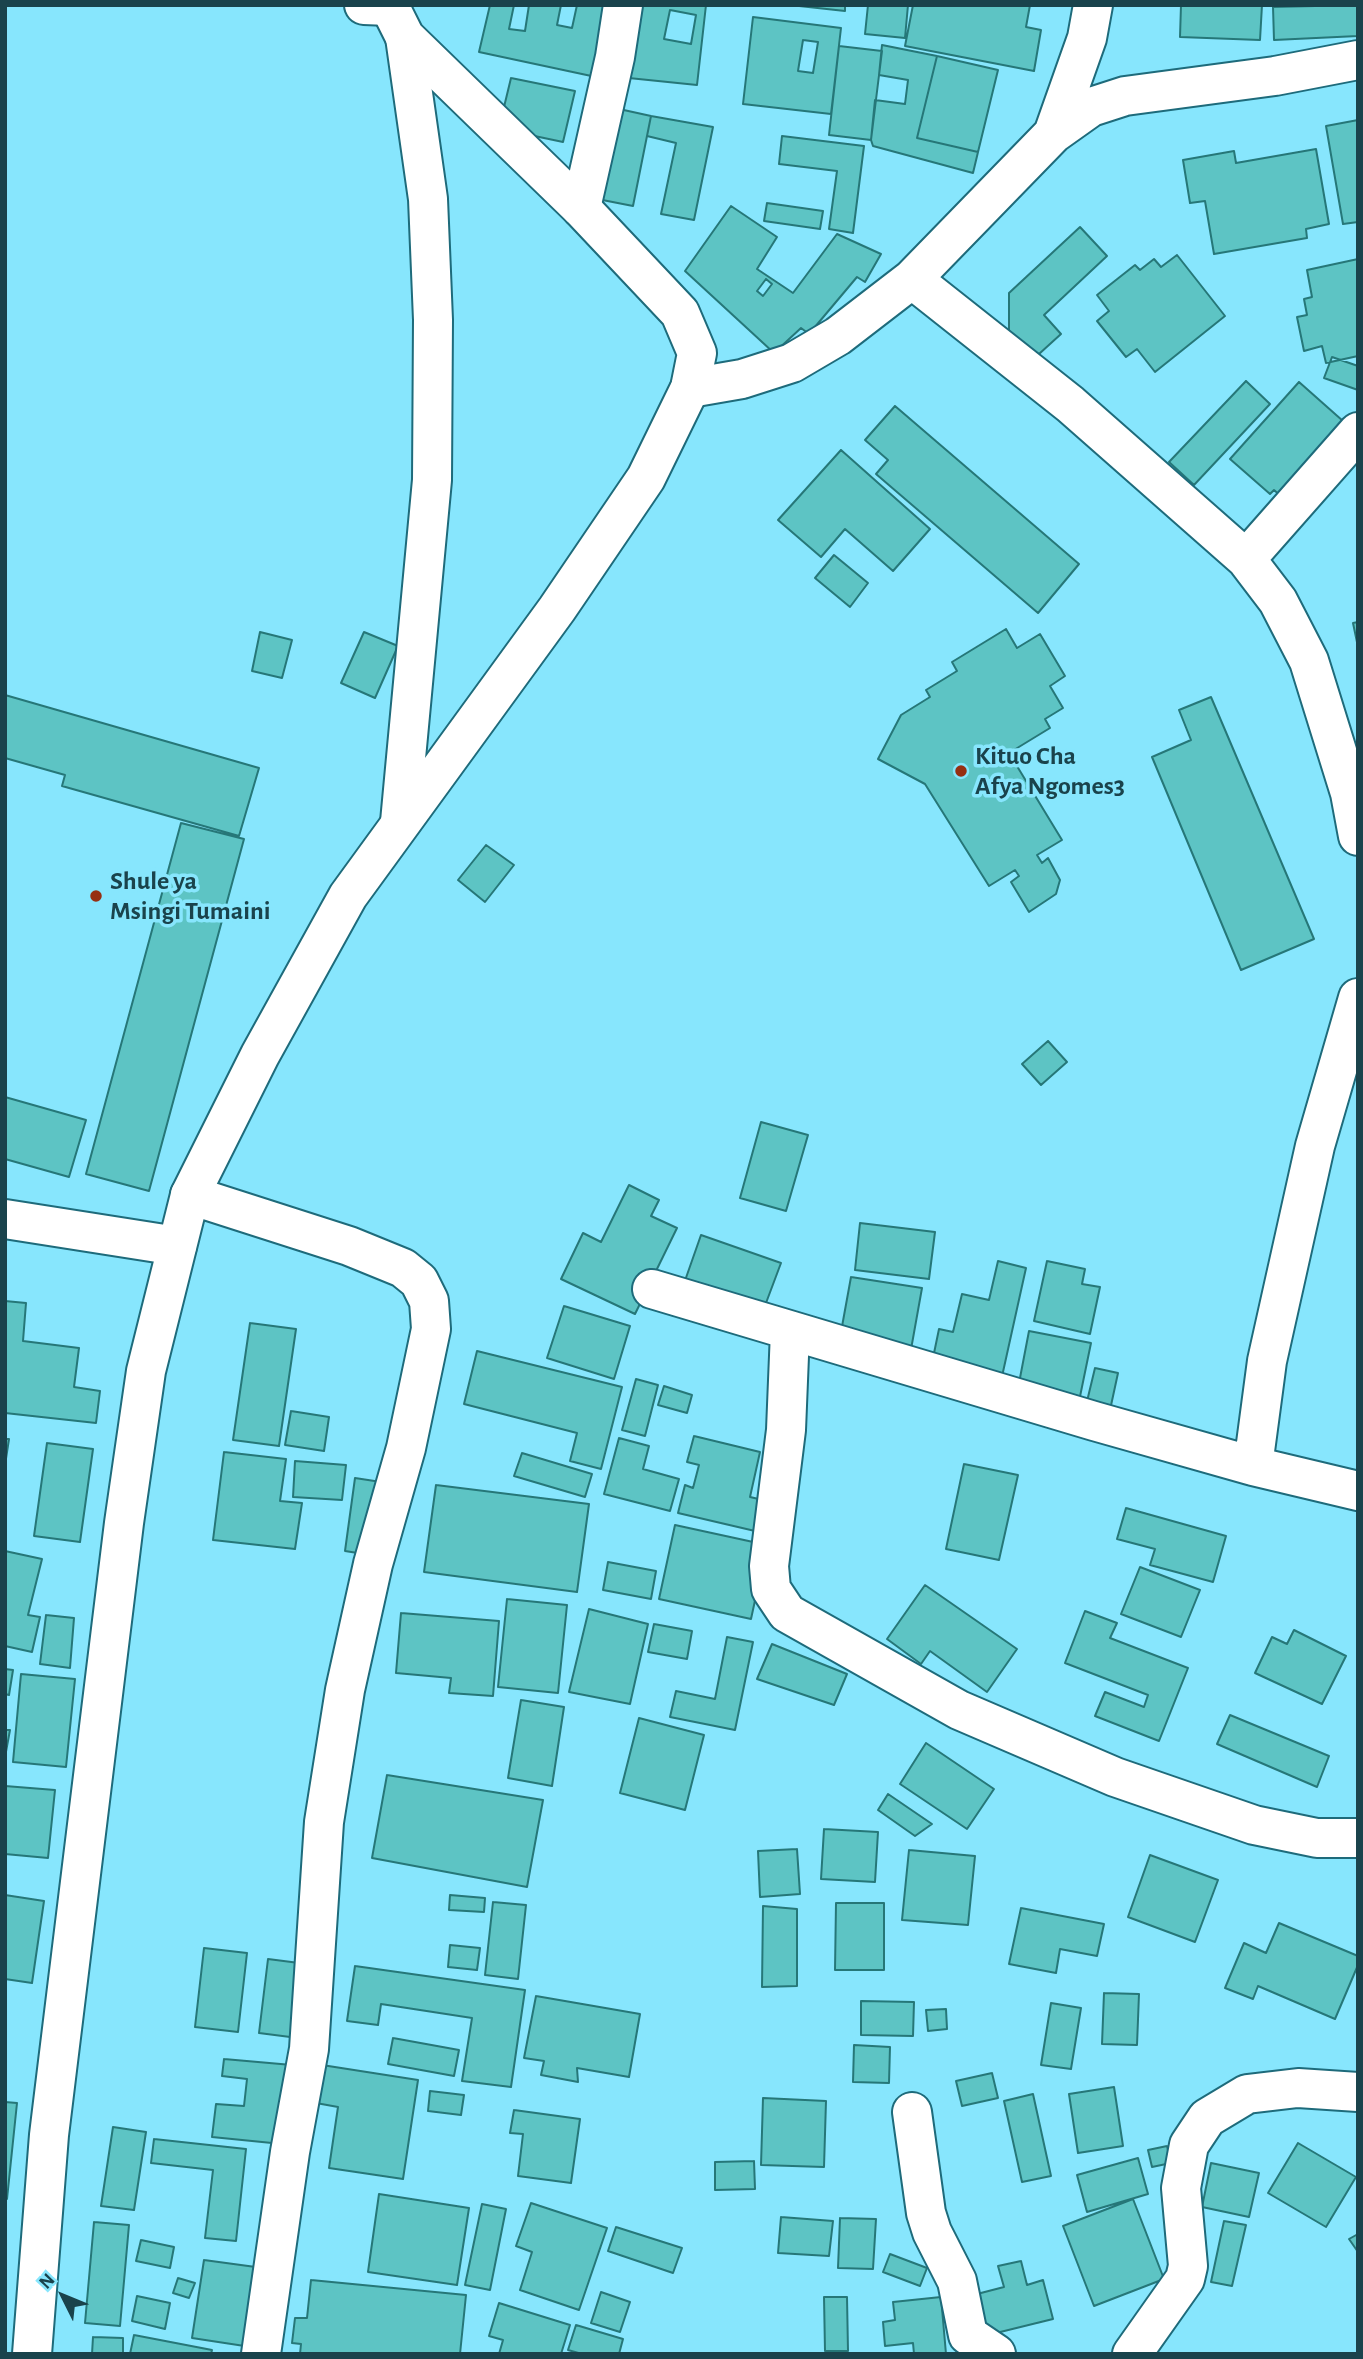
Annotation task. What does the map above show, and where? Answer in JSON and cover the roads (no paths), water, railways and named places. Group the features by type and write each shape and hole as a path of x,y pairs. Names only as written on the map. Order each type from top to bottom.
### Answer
{"street":[{"path":"32,2354 49,2135 124,1523 146,1371 190,1195 260,1055 348,896 557,609 646,478 690,388 697,353 680,313 581,208 394,16 364,5"},
{"path":"581,208 615,57 623,5"},
{"path":"394,16 428,199 433,346 432,480 400,822"},
{"path":"1090,22 1125,96"},
{"path":"1053,134 1090,22"},
{"path":"690,388 742,379 792,363 838,336 912,279 1053,134 1091,107 1125,96 1275,76 1358,60"},
{"path":"912,279 1070,404 1246,559 1278,601 1309,661 1354,794 1358,836"},
{"path":"1246,559 1358,432"},
{"path":"1253,1466 1267,1361 1315,1146 1358,998"},
{"path":"190,1195 349,1246 403,1268 419,1281 429,1301 431,1329 406,1448 373,1564 345,1690 324,1822 309,2049 290,2152 261,2354"},
{"path":"5,1219 177,1246"},
{"path":"652,1289 1253,1466 1358,1491"},
{"path":"790,1331 786,1430 769,1566 771,1589 787,1613 959,1710 1115,1777 1254,1825 1317,1838 1358,1838"},
{"path":"1132,2354 1185,2278 1188,2266 1181,2188 1189,2145 1208,2118 1247,2094 1298,2088 1358,2092"},
{"path":"912,2112 926,2213 932,2232 957,2281 968,2335 996,2354"}],"place":[{"name":"Kituo Cha Afya Ngomes3","path":"961,771"},
{"name":"Shule ya Msingi Tumaini","path":"96,896"}]}
